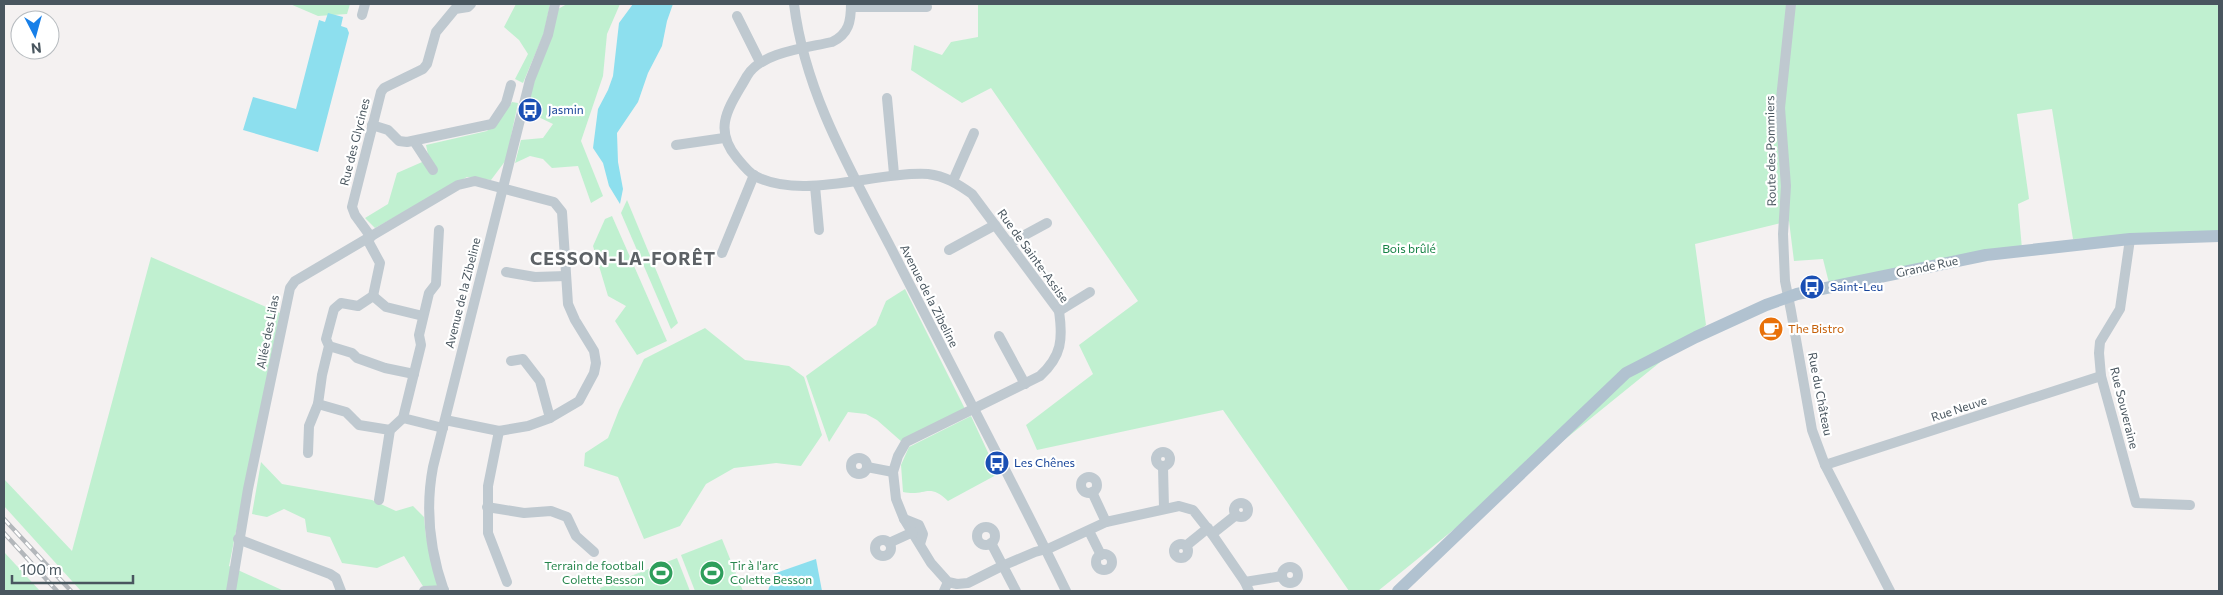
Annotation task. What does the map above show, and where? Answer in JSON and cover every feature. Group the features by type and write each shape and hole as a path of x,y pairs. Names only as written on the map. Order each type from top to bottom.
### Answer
{"main road":[{"name":"Grande Rue","path":"1398,591 1626,373 1696,337 1797,294 1986,255 2130,239 2218,236"}],"street":[{"path":"362,15 364,4"},
{"name":"Rue des Glycines","path":"373,296 380,263 352,207 381,92 384,88 424,69 428,64 436,32 455,10 468,7 471,4"},
{"name":"Avenue de la Zibeline","path":"444,591 433,553 428,508 433,467 530,80 548,35 555,4"},
{"name":"Avenue de la Zibeline","path":"794,4 801,49 812,84 829,125 1066,591"},
{"name":"Route des Pommiers","path":"1787,298 1783,234 1786,186 1780,108 1791,4"},
{"path":"722,253 754,175 733,154 724,138 725,120 731,104 752,67 768,58 841,38 848,29 851,5 927,8"},
{"path":"737,16 760,62"},
{"path":"372,125 388,130 398,141 414,141 492,124 506,103 511,86"},
{"path":"887,98 894,174"},
{"path":"953,181 974,133"},
{"path":"676,145 724,138"},
{"path":"414,141 433,170"},
{"name":"Rue de Sainte-Assise","path":"754,175 767,181 789,185 814,186 894,174 930,174 953,181 972,194 1059,311 1062,331 1060,349 1051,366 1040,376 906,442 898,456 893,472"},
{"name":"Allée des Lilas","path":"231,591 238,539 290,288 303,276 458,185 476,181 503,188 557,204 562,212 568,304 575,320 594,351 596,363 594,373 578,400 550,418"},
{"path":"814,186 819,230"},
{"path":"1010,243 1047,222"},
{"path":"948,250 995,225"},
{"path":"379,500 390,430 403,418 421,345 419,335 429,293 436,284 439,230"},
{"name":"Rue Souveraine","path":"2130,239 2120,309 2100,342 2101,376 2136,503 2190,505"},
{"path":"506,272 535,277 566,276"},
{"path":"1059,311 1090,292"},
{"path":"308,453 309,426 318,404 329,346 326,339 334,309 341,302 358,306 373,296 386,307 424,316"},
{"name":"Rue du Château","path":"1787,298 1812,430 1825,465 1890,591"},
{"path":"999,336 1024,384"},
{"path":"329,346 352,352 357,358 385,368 414,374"},
{"path":"403,418 444,424 450,420 499,431 528,426 550,418 540,381 524,359 511,362"},
{"name":"Rue Neuve","path":"1825,465 2101,376"},
{"path":"318,404 346,412 359,426 390,430"},
{"path":"499,431 488,486 488,533 507,582"},
{"path":"867,467 893,472 896,499 904,519 946,586 968,583 1002,566 1089,531 1106,522 1179,506 1193,510 1210,531 1247,586 1282,576"},
{"path":"1163,467 1164,508"},
{"path":"1092,492 1106,522"},
{"path":"487,507 524,512 551,511 567,517 576,536 594,552"},
{"path":"1187,545 1236,515"},
{"path":"904,519 919,525 922,534 920,544"},
{"path":"1089,531 1101,555"},
{"path":"889,544 913,532"},
{"path":"238,539 330,574 336,578 341,591"},
{"path":"991,543 1016,591"},
{"path":"424,591 444,591"}],"green space":[{"path":"290,4 350,4 347,14 318,16"},
{"path":"516,4 550,4 544,33 523,83 515,79 528,54 519,40 504,27"},
{"path":"567,4 620,4 607,34 603,76 581,141 603,196 591,203 578,166 552,168 543,159 530,156 515,163 521,140 543,138 553,124 526,111 539,64 558,9"},
{"name":"Bois brûlé","path":"978,4 2219,4 2219,231 2073,239 2052,109 2017,114 2029,199 2018,204 2022,249 1829,283 1823,259 1794,261 1789,221 1695,244 1706,325 1378,591 1349,591 1223,410 1037,450 1026,425 1093,374 1079,345 1138,301 991,88 962,103 911,70 914,45 942,55 951,42 978,37"},
{"path":"512,102 518,103 506,160 491,180 467,177 375,228 365,218 388,204 397,173 429,159 426,145 487,131"},
{"path":"627,200 678,323 671,329 621,213"},
{"path":"612,216 667,341 637,355 615,321 626,306 608,296 593,246 605,219"},
{"path":"151,257 280,313 229,566 284,591 81,591 4,506 4,479 72,551"},
{"path":"905,289 965,409 902,442 877,420 866,414 848,412 829,442 806,376 876,325 886,301"},
{"path":"705,328 745,360 789,366 804,377 822,435 801,466 776,463 734,468 706,484 680,526 644,539 618,477 584,466 585,453 608,438 619,410 644,359"},
{"path":"971,416 998,474 948,501 936,492 931,491 903,492 901,465 909,447"},
{"path":"261,462 282,484 372,500 396,511 413,506 424,517 426,537 441,591 426,591 404,556 377,568 342,563 330,537 307,532 305,519 284,509 267,517 252,514"},
{"name":"Tir à l'arc Colette Besson","path":"722,539 743,591 695,591 681,555"},
{"path":"4,552 40,591 4,591"},
{"name":"Terrain de football Colette Besson","path":"677,558 690,591 601,591 600,588"}],"water":[{"path":"633,4 673,4 662,46 648,73 638,102 617,133 618,162 623,189 620,204 609,186 603,163 593,148 598,109 613,76 619,23"},
{"path":"328,13 343,17 341,26 347,28 349,33 318,152 243,130 253,97 296,109 319,20 325,22"},
{"path":"816,559 822,591 768,591 773,574"}],"railway":[{"path":"4,519 71,591"},
{"path":"4,533 57,591"}],"place":[{"name":"Jasmin","path":"530,110"},
{"name":"Saint-Leu","path":"1812,287"},
{"name":"The Bistro","path":"1771,329"},
{"name":"Les Chênes","path":"997,463"},
{"name":"Terrain de football Colette Besson","path":"661,573"},
{"name":"Tir à l'arc Colette Besson","path":"712,573"}],"district":[{"name":"CESSON-LA-FORÊT","path":"623,259"}]}
